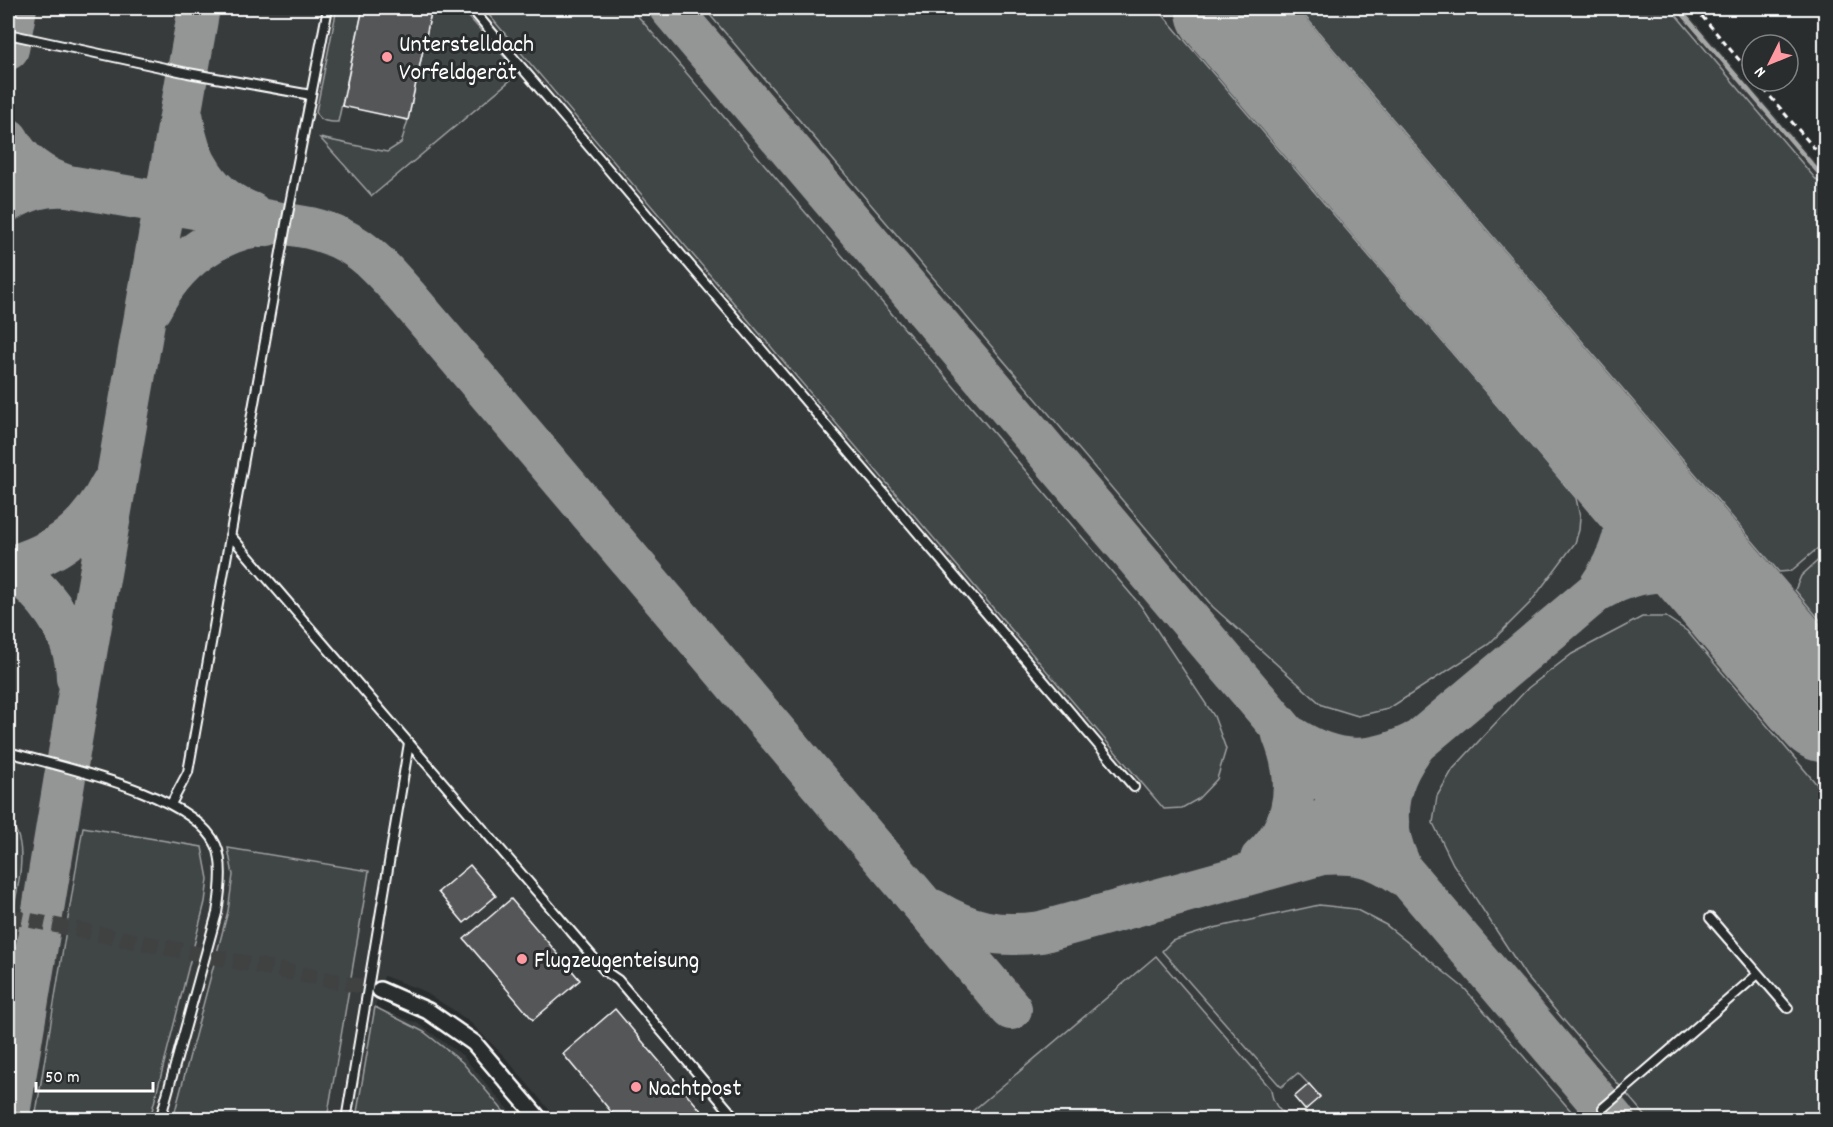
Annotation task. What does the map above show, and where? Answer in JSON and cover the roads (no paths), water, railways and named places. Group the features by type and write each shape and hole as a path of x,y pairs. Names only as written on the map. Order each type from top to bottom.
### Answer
{"street":[{"path":"380,990 428,1011 474,1043 540,1119"}],"lane":[{"path":"171,804 188,772 328,8"},
{"path":"471,8 1134,787"},
{"path":"8,34 188,73 311,95"},
{"path":"230,535 605,971 618,980 736,1119"},
{"path":"346,1119 409,743"},
{"path":"8,752 136,789 171,804 205,830 217,846 221,883 217,913 160,1119"},
{"path":"1710,918 1788,1008"},
{"path":"1604,1107 1758,974"}],"waterway":[{"path":"1678,8 1826,181"}],"tunnel":[{"path":"8,916 380,990"}],"place":[{"name":"Unterstelldach Vorfeldgerät","path":"387,57"},
{"name":"Flugzeugenteisung","path":"522,959"},
{"name":"Nachtpost","path":"636,1087"}]}
